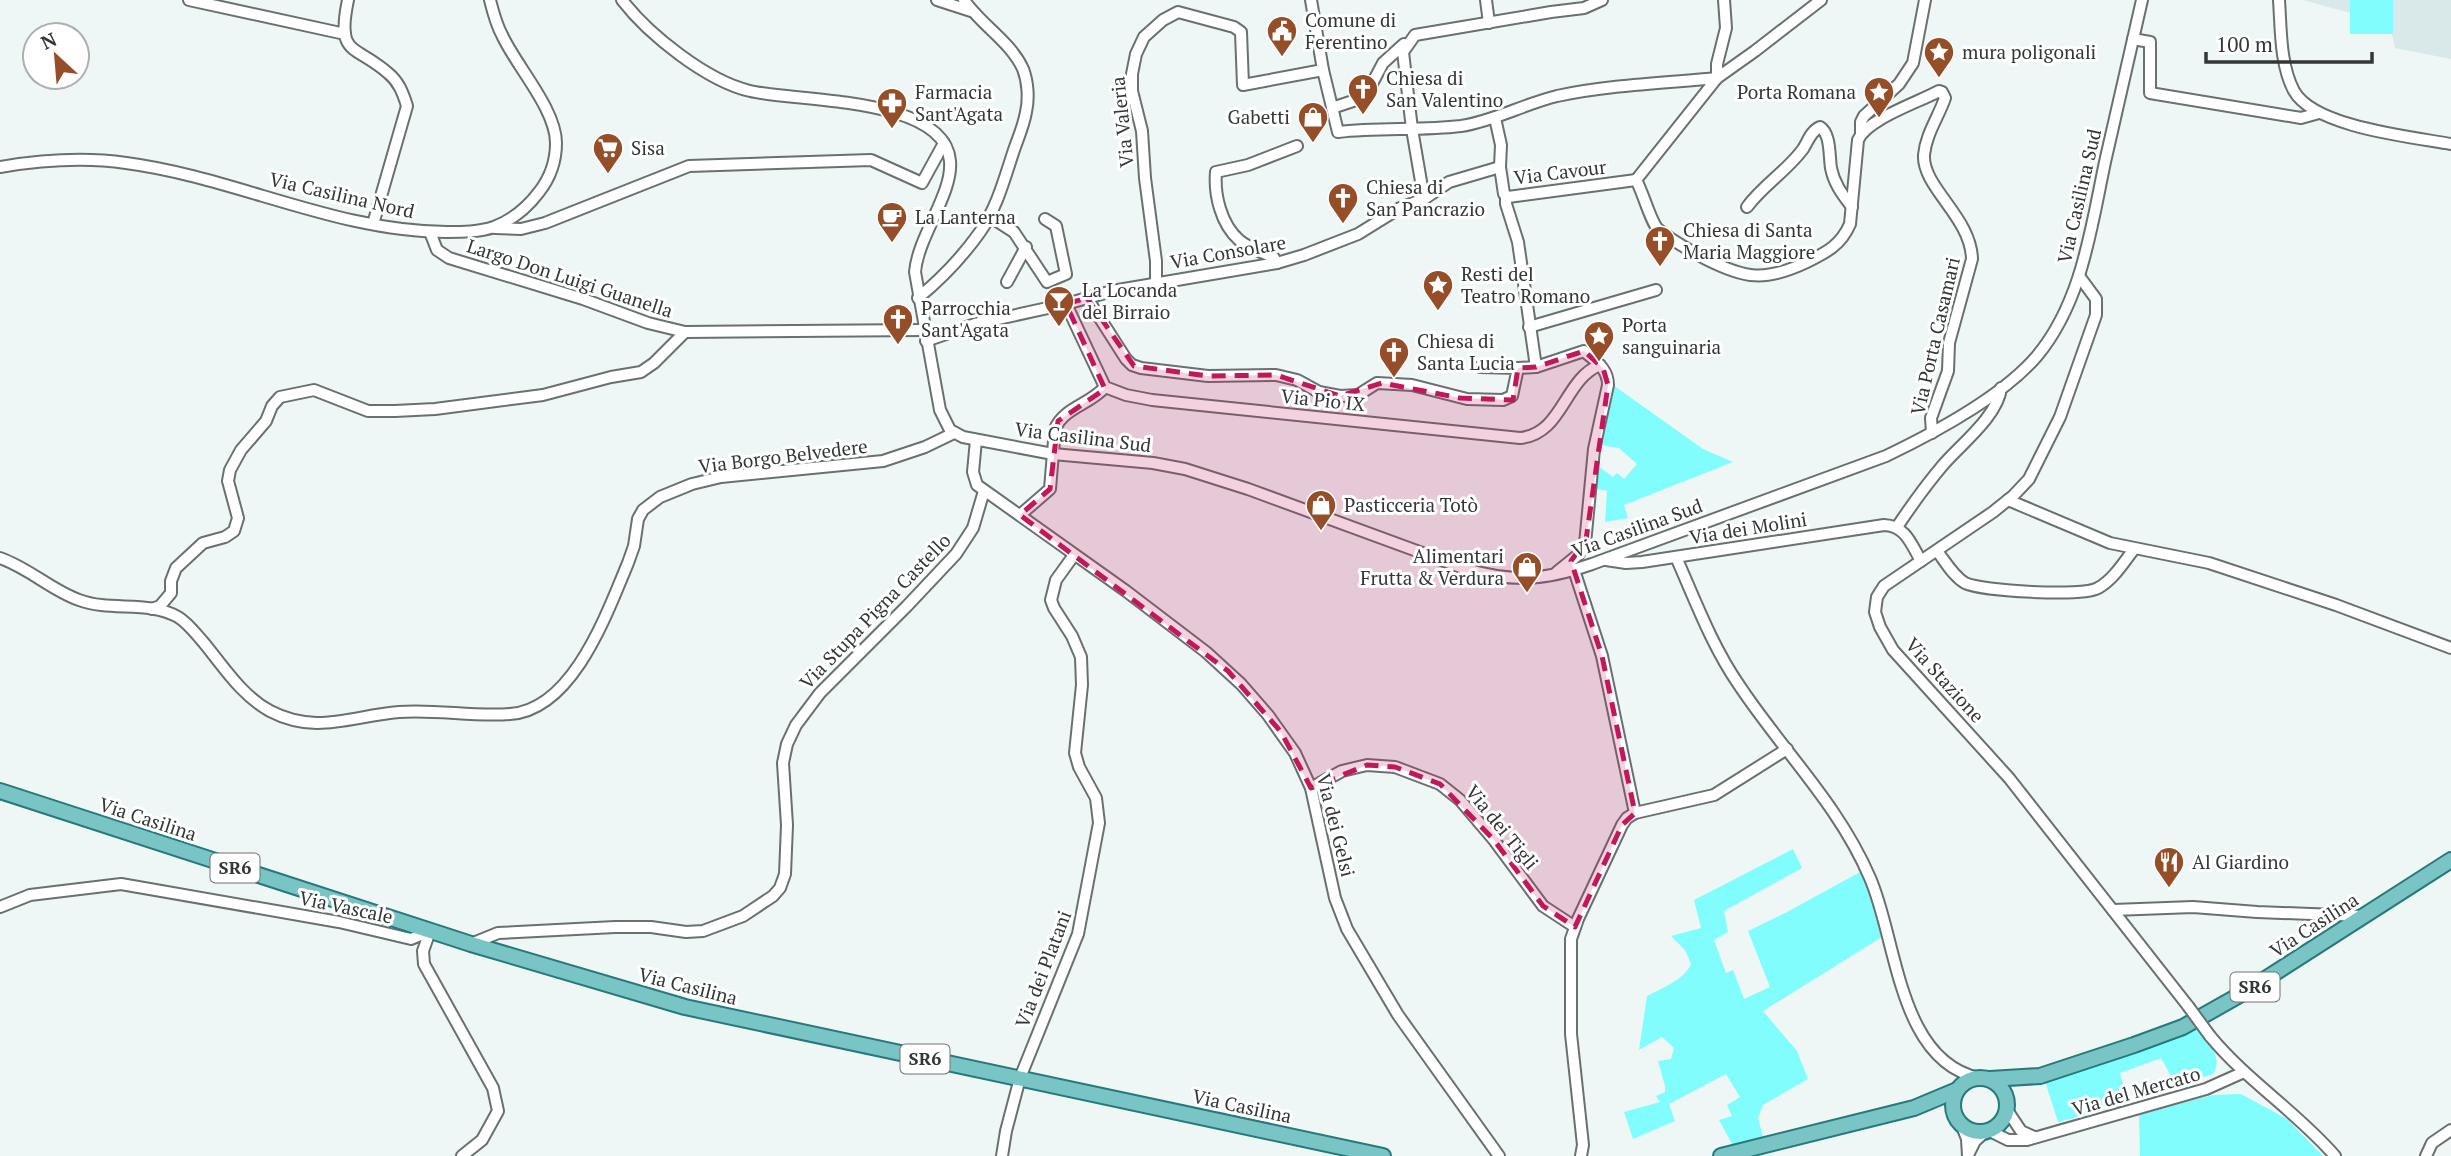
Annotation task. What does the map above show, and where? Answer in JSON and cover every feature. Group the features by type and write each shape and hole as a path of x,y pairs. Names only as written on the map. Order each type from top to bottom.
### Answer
{"main road":[{"name":"Via Casilina","path":"0,791 471,944 685,1007 1383,1156"},
{"name":"Via Casilina","path":"2007,1106 2017,1090 2040,1076 2152,1040 2193,1022 2245,992 2451,860"},
{"name":"Via Casilina","path":"1984,1078 2040,1076"},
{"path":"1721,1156 1914,1108 1958,1089 1965,1082 1984,1078 2002,1088 2007,1106 1998,1126 1988,1132 1969,1130 1934,1109 1914,1108"},
{"path":"1958,1089 1952,1106 1960,1124"}],"street":[{"path":"188,0 345,34"},
{"path":"348,0 345,34 349,46 397,82 407,106 373,223"},
{"name":"Via Casilina Nord","path":"0,167 80,159 128,163 373,223 430,232 465,232 493,228 529,205 542,188 552,168 556,142 552,122 502,36 490,0"},
{"path":"622,0 641,21 694,65 721,80 751,91 907,116 928,126 944,143 950,168 935,215 917,256 915,272 941,416 954,433"},
{"path":"937,0 971,10"},
{"path":"918,298 937,282 980,233 1000,194 1027,111 1027,88 1023,69 1014,54 964,0"},
{"path":"1311,0 1323,70 1338,132 1363,128 1412,129 1462,125 1495,118 1518,107 1559,96 1605,88 1717,78"},
{"path":"1486,0 1489,23"},
{"path":"1332,108 1365,97 1383,63 1415,35 1570,11 1602,0"},
{"path":"1717,78 1717,64 1726,28 1724,0"},
{"path":"1636,180 1717,78 1821,0"},
{"path":"1852,208 1861,122 1864,116 1899,84 1913,63 1925,0"},
{"name":"Via Casilina Sud","path":"954,433 976,440 1054,454 1153,463 1185,469 1248,489 1476,572 1515,579 1552,576 1574,570 1867,464 1932,433 2001,388 2031,363 2049,340 2065,311 2078,276 2142,0"},
{"path":"2279,0 2290,81 2301,100 2319,113 2356,125 2451,144"},
{"name":"Via Valeria","path":"1156,282 1142,131 1132,91 1132,74 1140,43 1163,20 1178,12 1234,27 1241,32 1243,85 1323,70"},
{"path":"1415,35 1403,52 1424,198"},
{"path":"2133,39 2150,42 2150,93 2301,118 2319,113"},
{"name":"Via Porta Casamari","path":"1861,132 1871,124 1939,91 1944,95 1944,102 1929,133 1924,162 1928,175 1965,228 1972,259 1949,343 1948,371 1931,418 1932,433"},
{"path":"1495,118 1501,145 1500,167"},
{"path":"1747,207 1757,192 1795,158 1820,127 1826,132 1831,170 1838,188 1852,208"},
{"path":"493,228 521,229 545,223 689,166 871,160 922,183 944,143"},
{"path":"1277,263 1274,258 1240,241 1230,229 1223,217 1217,195 1216,172 1248,166 1297,146"},
{"name":"Via Cavour","path":"1424,198 1449,182 1500,167 1506,196 1512,197 1636,180 1653,223 1658,229 1721,267 1737,274 1761,276 1786,272 1837,245 1850,224 1852,208"},
{"path":"1506,196 1518,242 1536,368"},
{"name":"Via Consolare","path":"1066,304 1156,282 1277,263 1348,238 1370,228 1400,208 1424,198"},
{"path":"989,216 1014,232 1047,282 1066,274 1056,226 1045,219"},
{"name":"Largo Don Luigi Guanella","path":"430,232 437,250 449,258 583,299 648,323 685,332 925,336 1066,304"},
{"path":"1007,282 1026,247"},
{"name":"Via Stazione","path":"2078,276 2096,299 2097,309 2092,330 2056,426 2036,468 2008,500 1887,584 1878,594 1875,612 1882,632 1902,660 2009,778 2210,1036 2244,1072 2335,1156"},
{"path":"1530,327 1656,290"},
{"path":"1087,298 1126,359 1141,368 1208,376 1276,375 1297,380 1319,392 1340,396 1357,395 1372,385 1382,383 1416,386 1460,398 1503,400 1512,396 1517,368"},
{"path":"1020,515 1050,489 1058,421 1099,394 1105,387 1066,304"},
{"path":"152,609 160,606 172,593 171,581 176,568 203,543 225,537 234,531 238,517 228,481 230,470 241,450 266,421 272,406 280,397 314,390 368,411 395,411 435,409 543,395 641,372 685,332"},
{"path":"1480,367 1536,368 1584,351 1600,365 1607,376 1608,385 1594,449 1585,544 1578,555 1552,576"},
{"name":"Via Pio IX","path":"1105,387 1126,395 1152,400 1520,438 1545,428 1582,377 1600,365"},
{"path":"1921,561 1908,537 1896,527 1941,467 1992,411 2000,398 2001,388"},
{"name":"Via Borgo Belvedere","path":"0,558 78,600 113,607 152,609 183,620 250,697 267,710 285,718 306,723 329,724 412,711 521,713 552,696 577,667 628,564 639,516 652,502 710,478 883,461 925,447 954,433"},
{"path":"976,440 973,477 984,491"},
{"name":"Via dei Gelsi","path":"984,491 1126,591 1228,671 1281,732 1299,760 1311,788 1335,898 1347,929 1398,1015 1499,1156"},
{"name":"Via Stupa Pigna Castello","path":"471,944 498,933 608,927 703,931 743,916 773,897 785,874 787,825 783,763 787,744 796,725 820,693 956,554 973,527 984,491"},
{"path":"2008,500 2103,541 2209,563 2336,605 2451,648"},
{"name":"Via dei Molini","path":"1605,559 1631,563 1874,526 1896,527"},
{"path":"1937,551 1958,578 1970,585 2086,592 2103,585 2134,549"},
{"name":"Via dei Platani","path":"1020,1078 1078,934 1100,823 1096,798 1079,767 1075,753 1082,685 1081,657 1051,600 1056,580 1074,555"},
{"path":"1676,557 1726,666 1836,815 1861,859 1875,889 1896,970 1913,1014 1931,1046 1954,1069 1984,1078"},
{"path":"1574,570 1602,656 1635,813"},
{"path":"1581,1156 1583,1145 1571,1034 1571,943 1575,927 1622,825 1635,813 1714,794 1787,749"},
{"name":"Via dei Tigli","path":"1311,788 1342,771 1367,765 1395,767 1440,784 1460,800 1494,840 1543,906 1554,916 1575,927"},
{"name":"Via Vascale","path":"0,907 30,895 121,884 339,922 411,939 430,931"},
{"path":"2113,911 2193,907 2362,916"},
{"path":"430,931 423,951 424,964 493,1088 498,1111 482,1140 462,1156"},
{"path":"1954,1069 1958,1089"},
{"name":"Via del Mercato","path":"1988,1132 2008,1140 2021,1141 2213,1087 2244,1072"},
{"path":"1002,1156 1020,1078"},
{"path":"2007,1106 2021,1131 2037,1137"},
{"path":"1960,1124 1967,1139 1968,1156 1975,1141 1988,1132"},
{"path":"2426,1156 2432,1143 2451,1130"}],"highlighted area":[{"path":"1087,298 1134,366 1208,376 1276,375 1340,396 1382,383 1460,398 1513,400 1518,368 1536,367 1584,351 1603,368 1608,385 1586,540 1571,561 1602,656 1635,813 1622,825 1575,927 1543,906 1494,840 1440,784 1395,767 1367,765 1311,788 1281,732 1228,671 1020,515 1050,489 1058,421 1105,389 1066,304"}],"shaded area":[{"path":"2303,0 2451,0 2451,59 2395,48 2392,34 2350,34 2350,13"},
{"path":"2350,0 2393,0 2393,34 2350,34"},
{"path":"1613,385 1703,449 1733,462 1624,505 1628,518 1605,522 1607,491 1595,488 1597,465 1613,477 1617,473 1624,479 1637,464 1619,448 1600,445"},
{"path":"1793,849 1802,868 1724,911 1728,932 1714,940 1726,973 1733,970 1744,999 1770,987 1748,931 1862,871 1873,897 1882,937 1763,1011 1797,1051 1808,1079 1763,1105 1758,1118 1763,1137 1733,1146 1719,1120 1732,1116 1727,1105 1740,1097 1726,1074 1669,1104 1675,1121 1633,1139 1624,1112 1660,1102 1656,1096 1665,1092 1665,1086 1658,1061 1671,1059 1674,1048 1662,1037 1639,1050 1647,996 1678,979 1691,964 1685,950 1671,936 1701,928 1694,900"},
{"path":"2195,1027 2215,1055 2217,1061 2213,1074 2156,1093 2156,1090 2172,1082 2161,1058 2120,1073 2128,1103 2109,1109 2107,1105 2092,1110 2093,1113 2058,1122 2045,1081"},
{"path":"2241,1094 2287,1119 2323,1156 2140,1156 2139,1114 2213,1095"}],"place":[{"name":"Comune di Ferentino","path":"1282,58"},
{"name":"mura poligonali","path":"1939,79"},
{"name":"Chiesa di San Valentino","path":"1363,116"},
{"name":"Porta Romana","path":"1879,119"},
{"name":"Farmacia Sant'Agata","path":"892,130"},
{"name":"Gabetti","path":"1313,144"},
{"name":"Sisa","path":"608,175"},
{"name":"Chiesa di San Pancrazio","path":"1343,225"},
{"name":"La Lanterna","path":"892,244"},
{"name":"Chiesa di Santa Maria Maggiore","path":"1660,268"},
{"name":"Resti del Teatro Romano","path":"1438,312"},
{"name":"La Locanda del Birraio","path":"1059,328"},
{"name":"Parrocchia Sant'Agata","path":"898,346"},
{"name":"Porta sanguinaria","path":"1599,363"},
{"name":"Chiesa di Santa Lucia","path":"1394,379"},
{"name":"Pasticceria Totò","path":"1321,532"},
{"name":"Alimentari Frutta & Verdura","path":"1527,594"},
{"name":"Al Giardino","path":"2169,889"}]}
